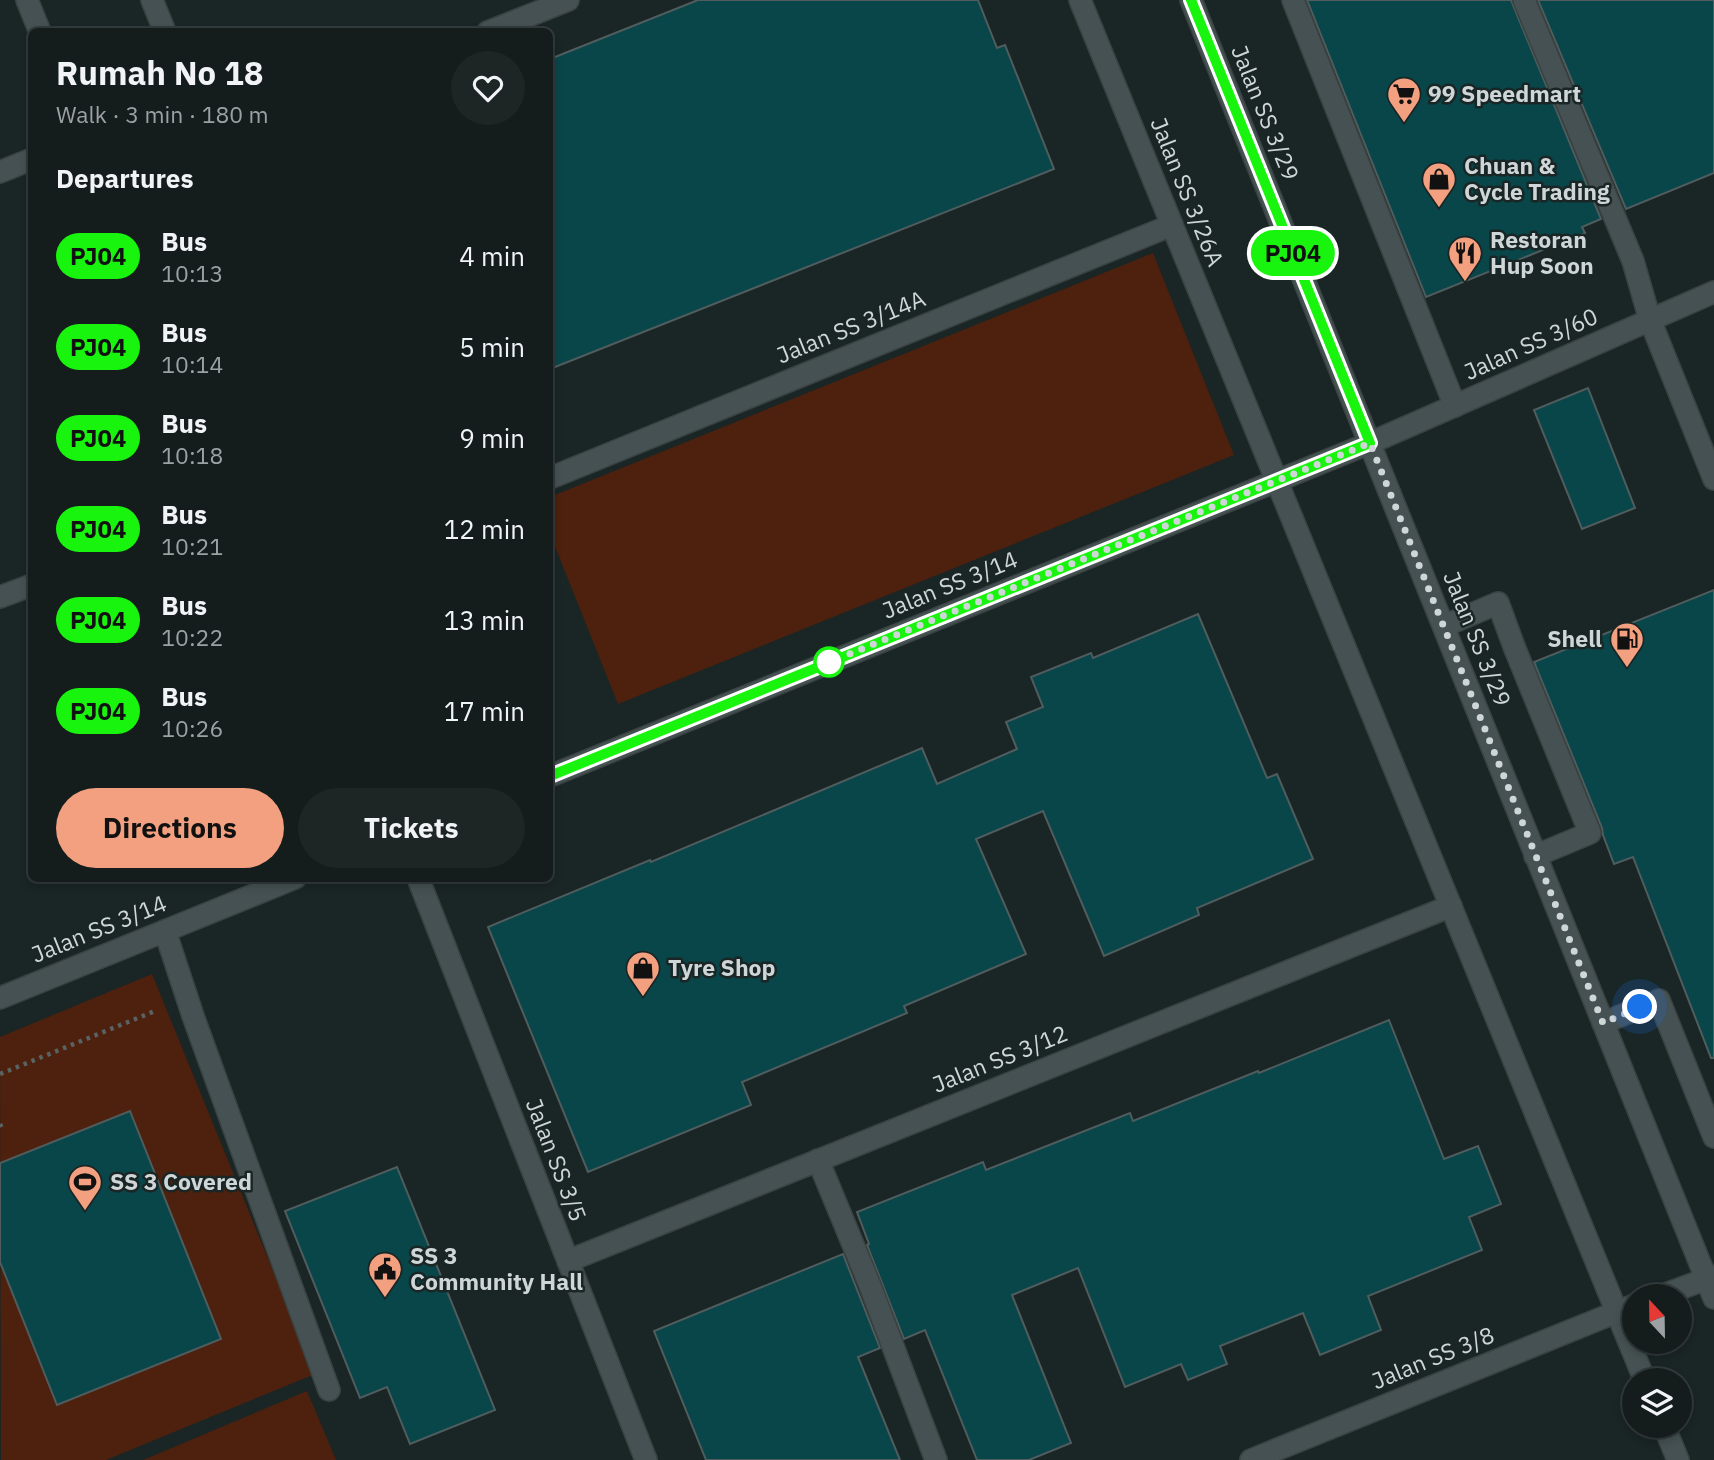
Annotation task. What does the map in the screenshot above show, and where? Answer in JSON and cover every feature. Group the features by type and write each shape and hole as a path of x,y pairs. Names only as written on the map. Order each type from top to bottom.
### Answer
{"street":[{"path":"27,0 38,28"},
{"path":"152,0 163,28"},
{"path":"498,28 568,0"},
{"name":"Jalan SS 3/26A","path":"1080,0 1451,906 1622,1299"},
{"name":"Jalan SS 3/29","path":"1191,0 1535,856 1711,1284"},
{"path":"1293,0 1455,406"},
{"path":"1524,0 1633,261 1650,320 1714,479"},
{"path":"0,172 28,161"},
{"name":"Jalan SS 3/14A","path":"553,477 1172,225"},
{"name":"Jalan SS 3/60","path":"1370,443 1714,292"},
{"name":"Jalan SS 3/14","path":"553,775 1370,443"},
{"path":"0,597 28,586"},
{"path":"1444,626 1499,603 1590,833 1535,856"},
{"name":"Jalan SS 3/14","path":"0,998 285,882"},
{"name":"Jalan SS 3/5","path":"420,882 646,1460"},
{"name":"Jalan SS 3/12","path":"568,1261 1451,906"},
{"path":"165,931 187,999 329,1390"},
{"path":"1603,1023 1659,1000 1714,1137"},
{"path":"818,1160 869,1283 936,1460"},
{"path":"1692,1289 1711,1284"},
{"name":"Jalan SS 3/8","path":"1251,1460 1622,1310"},
{"path":"1669,1438 1678,1460"}],"path":[{"path":"0,1074 187,999"},
{"path":"0,1124 3,1131"}],"shaded area":[{"path":"1153,253 1234,455 618,704 553,542 553,496"},
{"path":"152,974 315,1374 106,1460 1,1460 0,1037"},
{"path":"307,1391 336,1460 143,1460"}],"building":[{"path":"698,0 978,0 997,48 1005,45 1054,169 553,368 553,58"},
{"path":"1307,0 1511,0 1601,219 1582,227 1585,233 1426,297"},
{"path":"1538,0 1714,0 1714,173 1626,209"},
{"path":"1588,388 1635,508 1582,529 1534,410"},
{"path":"1714,590 1714,1058 1711,1058 1633,857 1614,864 1534,662"},
{"path":"1198,614 1267,778 1277,774 1313,859 1197,908 1199,915 1104,956 1043,811 976,839 1026,954 904,1006 907,1013 742,1082 751,1105 588,1172 488,927 922,748 937,784 1017,749 1006,722 1043,707 1031,677 1091,653 1093,658"},
{"path":"1389,1020 1444,1159 1478,1146 1501,1204 1469,1217 1482,1250 1368,1296 1381,1330 1320,1355 1303,1313 1220,1346 1227,1364 1188,1380 1181,1364 1125,1387 1078,1268 1012,1295 1071,1443 1029,1460 977,1460 925,1330 904,1339 857,1212 983,1162 986,1170 1130,1113 1133,1121"},
{"name":"SS 3 Covered","path":"130,1111 221,1339 57,1405 0,1262 0,1163"},
{"name":"SS 3 Community Hall","path":"397,1167 495,1410 410,1444 387,1387 360,1398 285,1211"},
{"path":"843,1254 880,1348 858,1357 900,1460 706,1460 654,1331"}],"bus line":[{"name":"PJ04","path":"553,775 1370,443 1191,0"}],"place":[{"name":"99 Speedmart","path":"1404,124"},
{"name":"Chuan & Cycle Trading","path":"1439,209"},
{"name":"Restoran Hup Soon","path":"1465,283"},
{"name":"Shell","path":"1627,669"},
{"name":"Tyre Shop","path":"643,998"},
{"name":"SS 3 Covered","path":"85,1212"},
{"name":"SS 3 Community Hall","path":"385,1299"}],"route":[{"path":"829,662 822,665 1370,443 1603,1023 1640,1007"}]}
